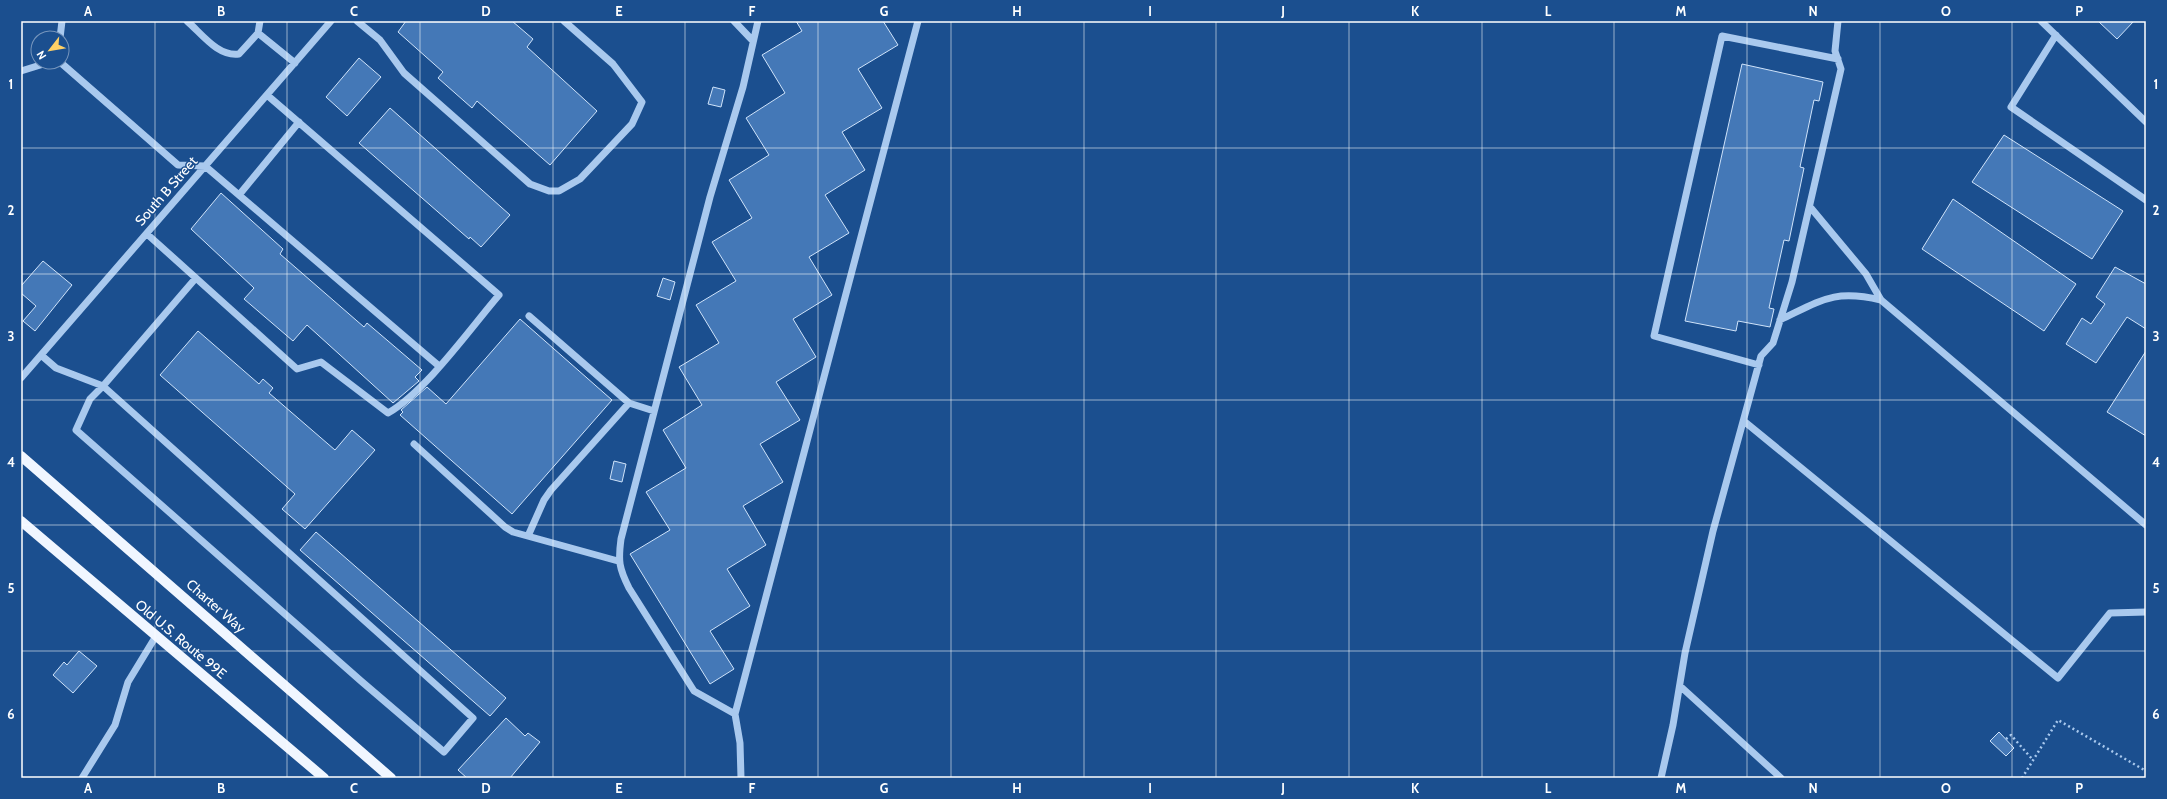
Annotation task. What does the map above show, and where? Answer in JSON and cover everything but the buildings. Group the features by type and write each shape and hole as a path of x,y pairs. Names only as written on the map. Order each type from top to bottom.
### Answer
{"main road":[{"name":"Charter Way","path":"21,456 391,778"},
{"name":"Old U.S. Route 99E","path":"21,521 324,778"}],"street":[{"path":"187,21 221,51 232,55 239,54 258,33 260,21"},
{"name":"South B Street","path":"21,378 331,21"},
{"path":"357,21 380,40 404,73 530,184 549,191 559,191 580,179 632,124 642,102 613,64 564,21"},
{"path":"734,21 753,41"},
{"path":"735,714 694,691 629,588 620,570 618,561 621,539 710,198 743,87 758,21"},
{"path":"741,778 740,743 735,714 918,21"},
{"path":"1661,778 1680,686 1684,653 1713,531 1745,422 1759,365 1762,356 1773,343 1811,208 1841,69 1834,44 1838,21"},
{"path":"2041,21 2146,122"},
{"path":"258,33 295,63"},
{"path":"2056,35 2011,107 2146,200"},
{"path":"1759,365 1654,336 1722,36 1838,59"},
{"path":"69,70 178,165 205,166 439,366"},
{"path":"146,234 296,369 321,362 388,413 404,404 439,366 499,295 267,95"},
{"path":"239,195 299,122"},
{"path":"1811,208 1866,274 1881,300 2146,525"},
{"path":"41,355 56,368 103,386 473,718 444,752 76,430 90,399 103,386 195,279"},
{"path":"1780,320 1824,299 1841,295 1859,295 1881,300"},
{"path":"529,316 628,403 654,412"},
{"path":"528,536 544,500 551,490 628,403"},
{"path":"1745,422 2058,678 2110,613 2146,612"},
{"path":"414,444 505,527 513,532 618,561"},
{"path":"82,778 115,725 128,682 156,636"},
{"path":"1680,686 1781,778"}],"path":[{"path":"2022,778 2058,720 2146,771"},
{"path":"2006,739 2011,734 2033,760"}]}
